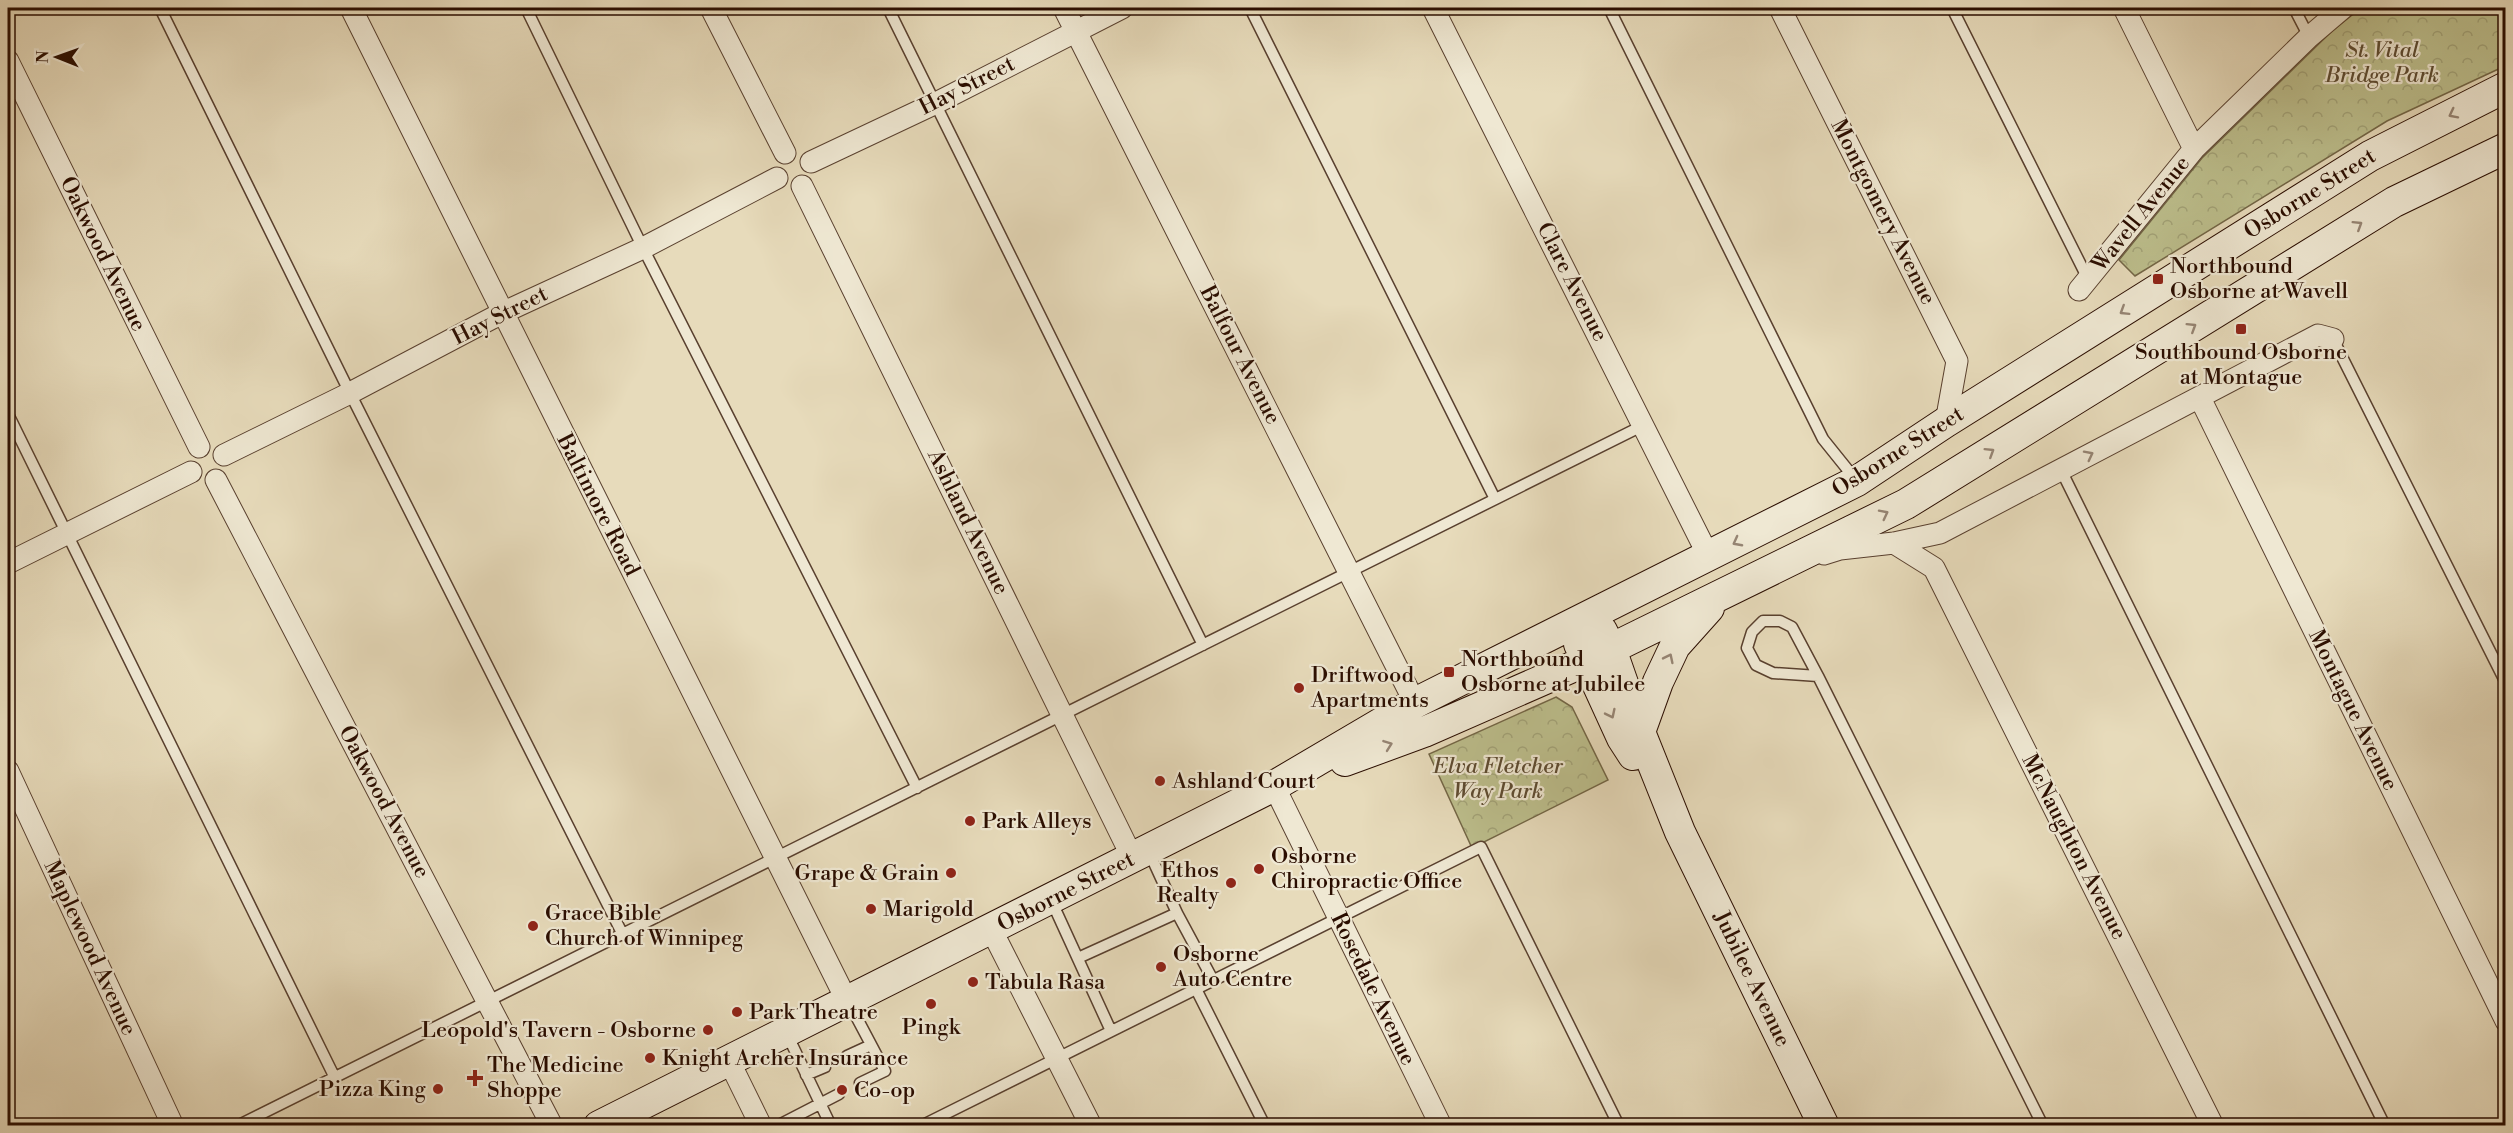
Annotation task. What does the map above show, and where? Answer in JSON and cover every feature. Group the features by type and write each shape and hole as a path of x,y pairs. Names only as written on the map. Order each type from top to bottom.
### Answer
{"main road":[{"name":"Osborne Street","path":"600,1125 1140,855 1274,786 1415,703 1857,481 1946,422 2370,156 2505,87"},
{"name":"Osborne Street","path":"1274,786 1424,732 1599,655 1906,504 2394,202 2505,148"},
{"path":"1640,732 1658,682 1675,646 1719,597"},
{"name":"Jubilee Avenue","path":"1582,619 1640,732 1680,832 1824,1125"},
{"name":"Jubilee Avenue","path":"1599,655 1622,738 1680,832"}],"street":[{"name":"Baltimore Road","path":"351,8 847,1001"},
{"path":"711,8 785,153"},
{"name":"Balfour Avenue","path":"1064,8 1351,572 1415,703"},
{"name":"Hay Street","path":"811,162 934,104 1122,8"},
{"name":"Clare Avenue","path":"1433,8 1709,557"},
{"name":"Montgomery Avenue","path":"1780,8 1957,361 1946,422"},
{"name":"Wavell Avenue","path":"2084,284 2194,149 2124,8"},
{"path":"2194,149 2309,37 2343,8"},
{"name":"Oakwood Avenue","path":"8,61 199,447"},
{"path":"795,151 804,154 811,162 811,176 802,186 788,187 777,178 775,169 778,159 785,153 795,151"},
{"name":"Hay Street","path":"224,455 350,393 502,313 643,248 777,178"},
{"name":"Ashland Avenue","path":"802,186 1063,714 1140,855"},
{"name":"Osborne Street","path":"1780,567 1840,549 1894,543 1940,532 2200,398 2318,334 2333,339"},
{"name":"Montague Avenue","path":"2200,398 2505,1021"},
{"path":"209,445 218,448 224,455 225,469 216,480 207,482 198,479 191,472 189,462 192,453 199,447 209,445"},
{"path":"8,563 191,472"},
{"name":"Oakwood Avenue","path":"216,480 552,1125"},
{"path":"1894,543 1935,568 1940,532"},
{"name":"McNaughton Avenue","path":"1935,568 2213,1125"},
{"name":"Maplewood Avenue","path":"8,771 173,1125"},
{"name":"Rosedale Avenue","path":"1274,786 1441,1125"},
{"path":"991,929 1091,1125"},
{"path":"729,1061 761,1125"}],"lane":[{"path":"160,8 350,393 623,935"},
{"path":"526,8 643,248 916,788"},
{"path":"888,8 1203,645"},
{"path":"1250,8 1495,499"},
{"path":"1609,8 1823,439 1857,481"},
{"path":"1952,8 2084,284"},
{"path":"2294,8 2309,37"},
{"path":"2333,339 2505,683"},
{"path":"8,414 335,1078"},
{"path":"237,1125 623,935 1644,425"},
{"path":"2061,470 2385,1125"},
{"path":"1818,676 1773,673 1756,665 1747,648 1752,632 1763,621 1780,621 1792,627 1818,676 2043,1125"},
{"path":"924,1125 1481,847 1619,1125"},
{"path":"1140,855 1177,913 1213,980"},
{"path":"1050,900 1111,1031"},
{"path":"1078,958 1177,913"},
{"path":"1196,988 1265,1125"},
{"path":"847,1001 885,1071 860,1083"},
{"path":"786,1032 831,1125"},
{"path":"847,1056 871,1045"},
{"path":"806,1075 825,1067"},
{"path":"777,1125 839,1094"}],"green space":[{"name":"St. Vital Bridge Park","path":"2361,8 2505,8 2505,66 2387,121 2135,276 2119,260 2202,158 2332,31"},
{"name":"Elva Fletcher Way Park","path":"1556,697 1572,707 1608,780 1472,848 1429,754"}],"place":[{"name":"Northbound Osborne at Wavell","path":"2158,279"},
{"name":"Southbound Osborne at Montague","path":"2241,329"},
{"name":"Northbound Osborne at Jubilee","path":"1449,672"},
{"name":"Driftwood Apartments","path":"1299,688"},
{"name":"Ashland Court","path":"1160,781"},
{"name":"Park Alleys","path":"970,821"},
{"name":"Osborne Chiropractic Office","path":"1259,869"},
{"name":"Grape & Grain","path":"951,873"},
{"name":"Ethos Realty","path":"1231,883"},
{"name":"Marigold","path":"871,909"},
{"name":"Grace Bible Church of Winnipeg","path":"533,926"},
{"name":"Osborne Auto Centre","path":"1161,967"},
{"name":"Tabula Rasa","path":"973,982"},
{"name":"Pingk","path":"931,1004"},
{"name":"Park Theatre","path":"737,1012"},
{"name":"Leopold's Tavern - Osborne","path":"708,1030"},
{"name":"Knight Archer Insurance","path":"650,1058"},
{"name":"The Medicine Shoppe","path":"475,1078"},
{"name":"Pizza King","path":"438,1089"},
{"name":"Co-op","path":"842,1090"}]}
